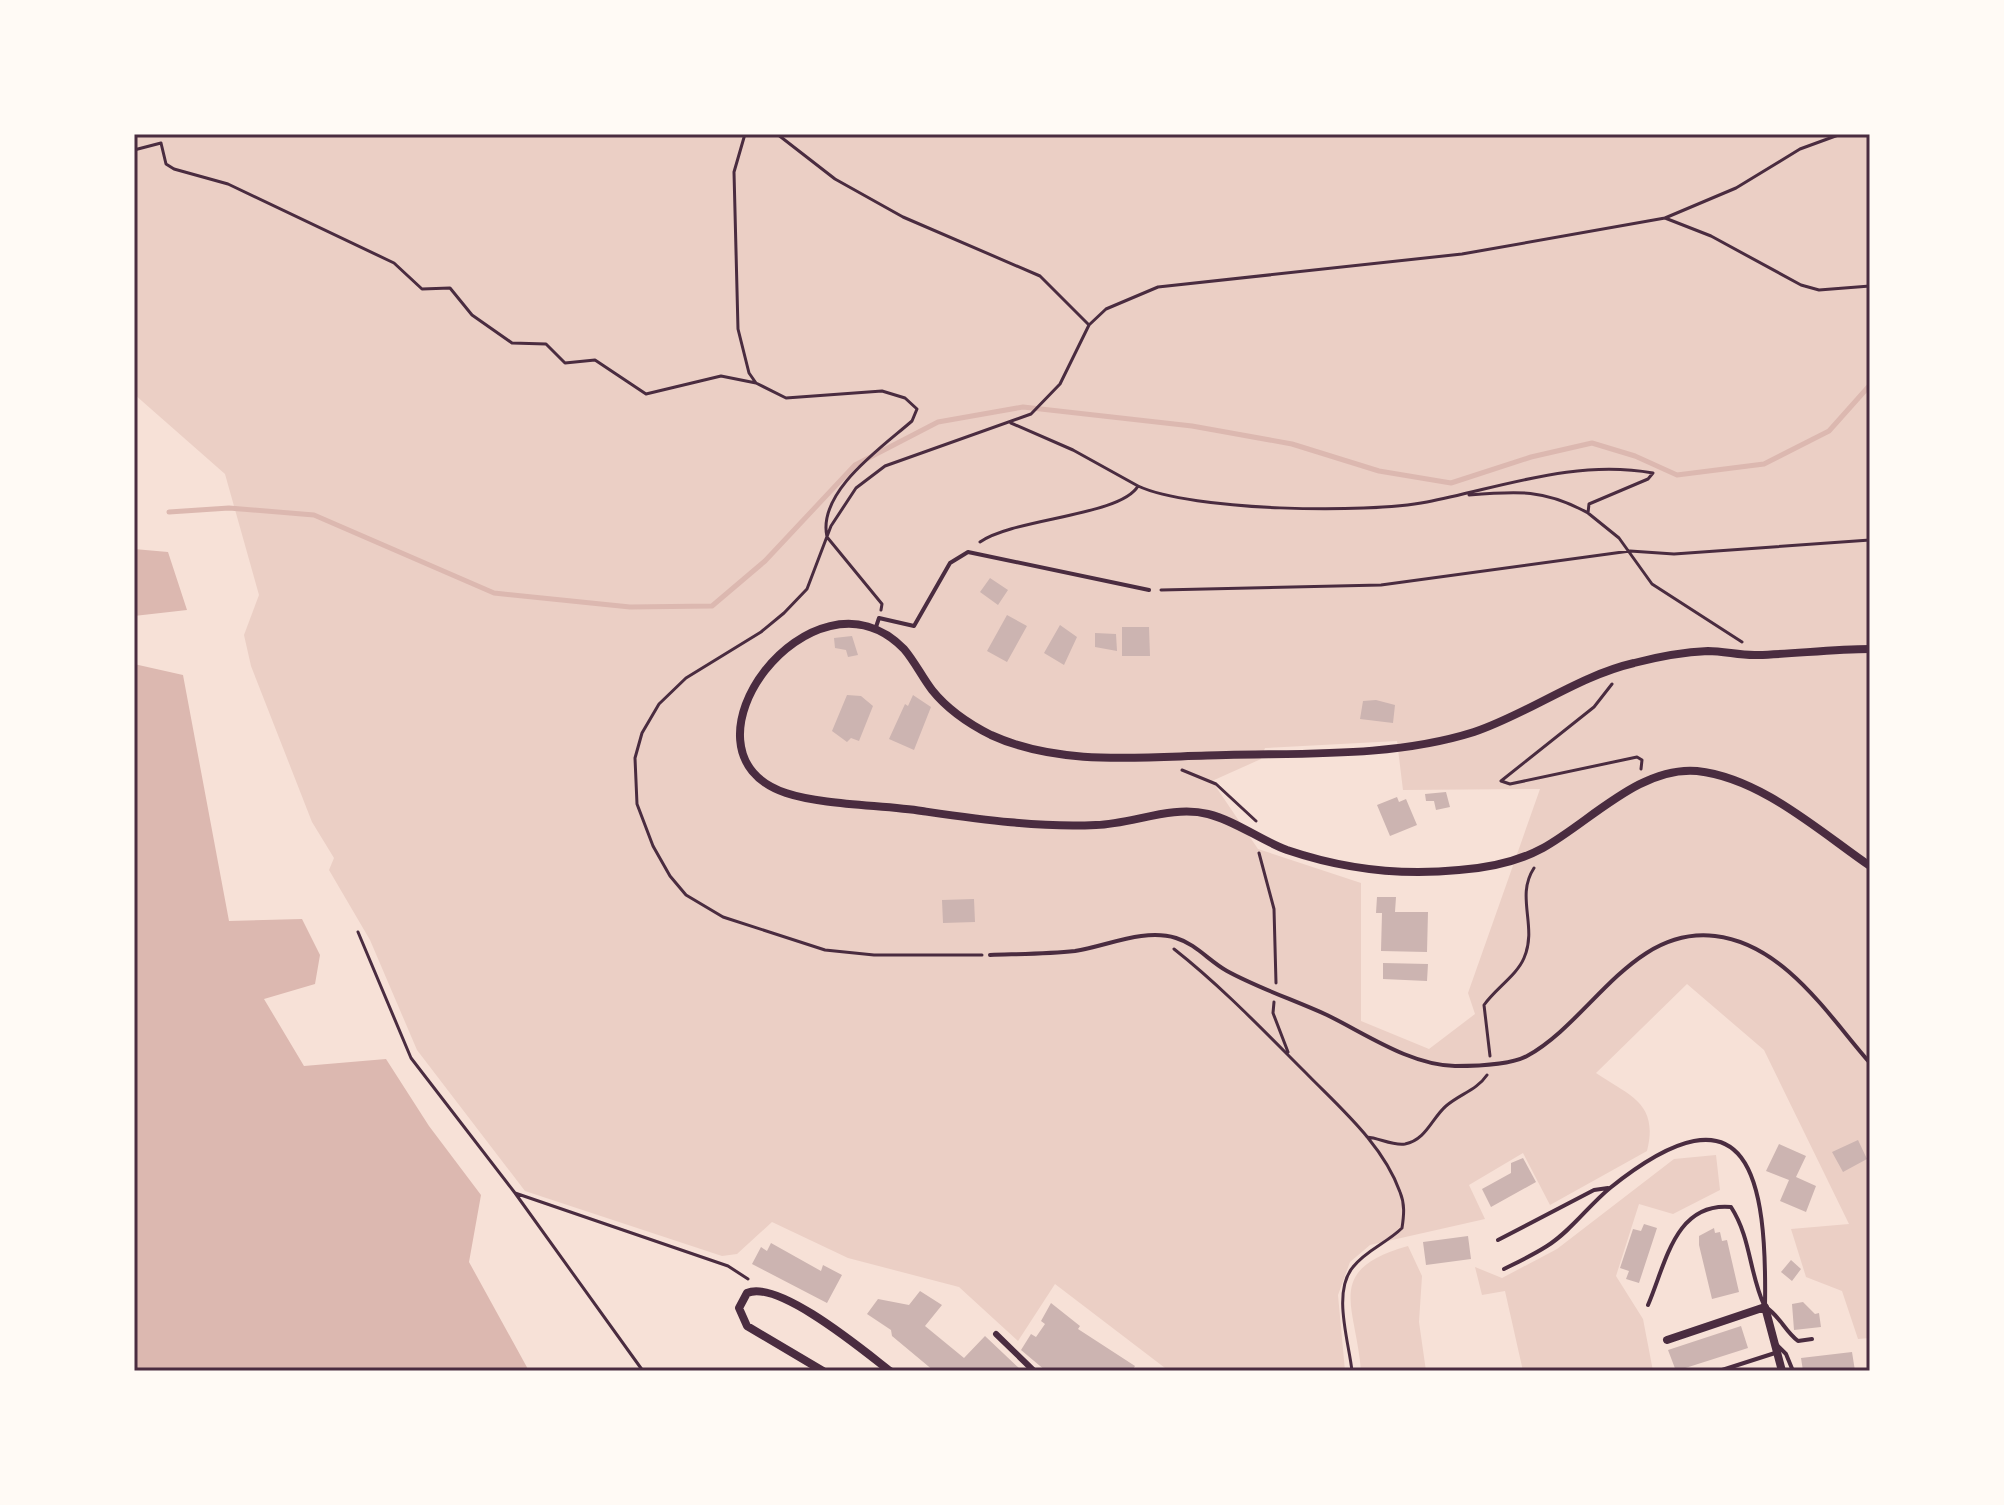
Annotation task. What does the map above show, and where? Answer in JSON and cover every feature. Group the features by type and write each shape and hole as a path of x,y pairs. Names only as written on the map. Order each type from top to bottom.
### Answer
{"street":[{"path":"1870,649 1813,649 1757,655 1707,651 1630,663 1474,731 1414,746 1124,758 1024,748 993,736 949,709 897,642 875,630 843,623 818,629 796,641 770,664 745,702 737,723 748,764 782,792 1022,822 1098,825 1182,811 1207,814 1283,849 1344,866 1397,874 1463,870 1537,852 1656,776 1692,770 1737,780 1870,866"},
{"path":"823,1371 747,1326 739,1308 741,1300 756,1289 765,1290 833,1328 890,1371"},
{"path":"1667,1340 1765,1307 1782,1371"},
{"path":"996,1334 1034,1371"}],"lane":[{"path":"875,630 879,618 914,626 950,563 968,552 1149,590"},
{"path":"990,955 1057,953 1146,936 1176,938 1225,970 1429,1063 1456,1066 1524,1058 1576,1019 1635,958 1675,940 1698,935 1748,945 1789,971 1870,1063"},
{"path":"1504,1269 1549,1245 1610,1188 1678,1144 1709,1137 1724,1141 1751,1173 1759,1195 1765,1307"},
{"path":"1498,1240 1594,1190 1610,1188"},
{"path":"1648,1305 1679,1230 1693,1214 1714,1205 1731,1207 1744,1227 1756,1287 1765,1307 1781,1318 1788,1334 1798,1341 1812,1339"},
{"path":"1719,1371 1776,1347 1786,1354 1793,1371"}],"path":[{"path":"745,134 738,149 734,172 738,329 743,358 756,383"},
{"path":"777,134 835,179 903,217 1040,276 1089,325"},
{"path":"990,955 874,955 825,950 735,922 686,895 670,876 637,804 635,758 642,733 659,704 686,678 761,632 807,589 827,537 856,488 885,466 1031,414 1060,384 1089,325 1106,309 1158,287 1462,254 1665,218 1736,188 1800,149 1841,134"},
{"path":"134,150 161,143 166,164 174,169 228,184 394,263 422,289 450,288 472,315 512,343 546,344 565,363 595,360 646,394 721,376 756,383 786,398 882,391 905,398 917,409 912,421 837,492 827,508 827,537 877,596 882,604 879,618"},
{"path":"1665,218 1711,236 1801,285 1819,290 1870,286"},
{"path":"1010,423 1073,450 1157,495 1285,507 1391,508 1454,497 1565,470 1653,473 1648,479 1589,504 1588,513"},
{"path":"968,552 989,536 1111,504 1133,494 1138,486"},
{"path":"1454,497 1514,492 1550,494 1588,513 1630,551 1652,584 1728,630 1757,655"},
{"path":"1149,590 1381,585 1630,551 1674,554 1870,540"},
{"path":"1615,681 1594,707 1501,781 1510,784 1637,757 1642,760 1642,766 1630,791"},
{"path":"1178,768 1216,784 1234,799"},
{"path":"1259,853 1274,909 1277,973"},
{"path":"1366,1137 1401,1145 1418,1138 1444,1107 1482,1082 1490,1063 1491,1048 1484,1005 1524,959 1531,922 1523,893 1539,860"},
{"path":"358,932 411,1058 515,1193 643,1371"},
{"path":"1172,948 1291,1058 1366,1137 1379,1152 1400,1192 1405,1212 1402,1228 1358,1261 1345,1279 1344,1317 1352,1371"},
{"path":"1274,1002 1278,1030 1291,1058"},
{"path":"515,1193 728,1266 765,1290"}],"shaded area":[{"path":"134,134 1870,134 1870,1338 1858,1339 1842,1291 1806,1277 1791,1229 1849,1224 1764,1050 1687,984 1596,1073 1630,1095 1645,1111 1650,1135 1647,1151 1550,1205 1523,1153 1469,1185 1485,1219 1370,1245 1350,1262 1338,1295 1345,1371 1169,1371 1055,1284 1018,1341 959,1287 848,1258 772,1222 737,1254 722,1256 525,1191 417,1050 370,940 329,870 334,858 312,822 251,666 244,635 259,595 225,474 134,394","holes":["1397,741 1403,790 1540,789 1468,993 1475,1014 1429,1049 1361,1021 1361,883 1258,849 1212,781 1261,759 1265,748"]},
{"path":"134,549 168,552 187,610 134,616"},
{"path":"134,664 183,675 229,921 302,919 320,955 315,984 264,999 304,1066 386,1059 429,1126 481,1195 469,1262 529,1371 134,1371"},
{"path":"1716,1155 1720,1190 1673,1214 1639,1204 1616,1276 1643,1319 1653,1371 1523,1371 1505,1291 1482,1295 1475,1267 1502,1278 1557,1249 1674,1159"},
{"path":"1408,1246 1422,1276 1419,1322 1426,1371 1361,1371 1351,1309 1354,1279 1364,1266"}],"building":[{"path":"990,578 1008,590 998,605 980,592"},
{"path":"1007,615 1027,626 1007,662 987,651"},
{"path":"1060,625 1077,637 1064,665 1044,653"},
{"path":"1122,627 1149,627 1150,656 1122,656"},
{"path":"1095,633 1116,634 1117,651 1095,647"},
{"path":"852,636 858,655 848,657 846,650 835,648 834,638"},
{"path":"847,695 861,696 873,706 859,741 851,738 847,742 832,731"},
{"path":"913,695 931,707 914,750 889,739 905,704 908,706"},
{"path":"1376,700 1395,705 1393,723 1360,719 1363,701"},
{"path":"1446,792 1450,807 1436,810 1434,801 1426,801 1425,794"},
{"path":"1397,797 1399,802 1406,799 1417,825 1390,836 1377,805"},
{"path":"1377,897 1396,897 1395,912 1428,912 1427,952 1381,951 1382,913 1376,913"},
{"path":"974,899 975,922 943,923 942,900"},
{"path":"1383,963 1428,964 1427,981 1383,979"},
{"path":"1858,1140 1867,1159 1843,1172 1832,1152"},
{"path":"1779,1144 1806,1156 1796,1177 1816,1186 1806,1212 1780,1201 1789,1180 1766,1171"},
{"path":"1523,1158 1536,1182 1491,1207 1482,1189 1511,1173 1511,1163"},
{"path":"1644,1224 1657,1228 1639,1283 1626,1279 1629,1271 1620,1268 1633,1229 1641,1231"},
{"path":"1714,1228 1715,1233 1720,1232 1722,1241 1727,1240 1739,1292 1712,1299 1699,1236"},
{"path":"1468,1236 1471,1259 1426,1265 1423,1242"},
{"path":"771,1243 821,1271 823,1265 842,1275 827,1303 752,1264 761,1247 767,1251"},
{"path":"1791,1260 1801,1269 1792,1281 1781,1272"},
{"path":"920,1291 942,1305 925,1326 964,1358 985,1336 1022,1371 934,1371 892,1336 891,1330 867,1314 878,1299 909,1305"},
{"path":"1803,1302 1815,1314 1819,1313 1821,1327 1794,1330 1792,1304"},
{"path":"1051,1303 1080,1326 1078,1329 1135,1366 1132,1371 1046,1371 1021,1350 1031,1334 1036,1337 1045,1324 1041,1321"},
{"path":"1741,1326 1748,1348 1676,1371 1668,1350"},
{"path":"1852,1352 1855,1371 1803,1371 1801,1358"}],"waterway":[{"path":"169,512 229,508 314,515 494,593 630,607 712,606 765,561 855,465 938,422 1023,407 1192,426 1292,444 1379,471 1451,483 1531,457 1592,443 1635,456 1677,475 1764,464 1829,431 1870,385"}]}
